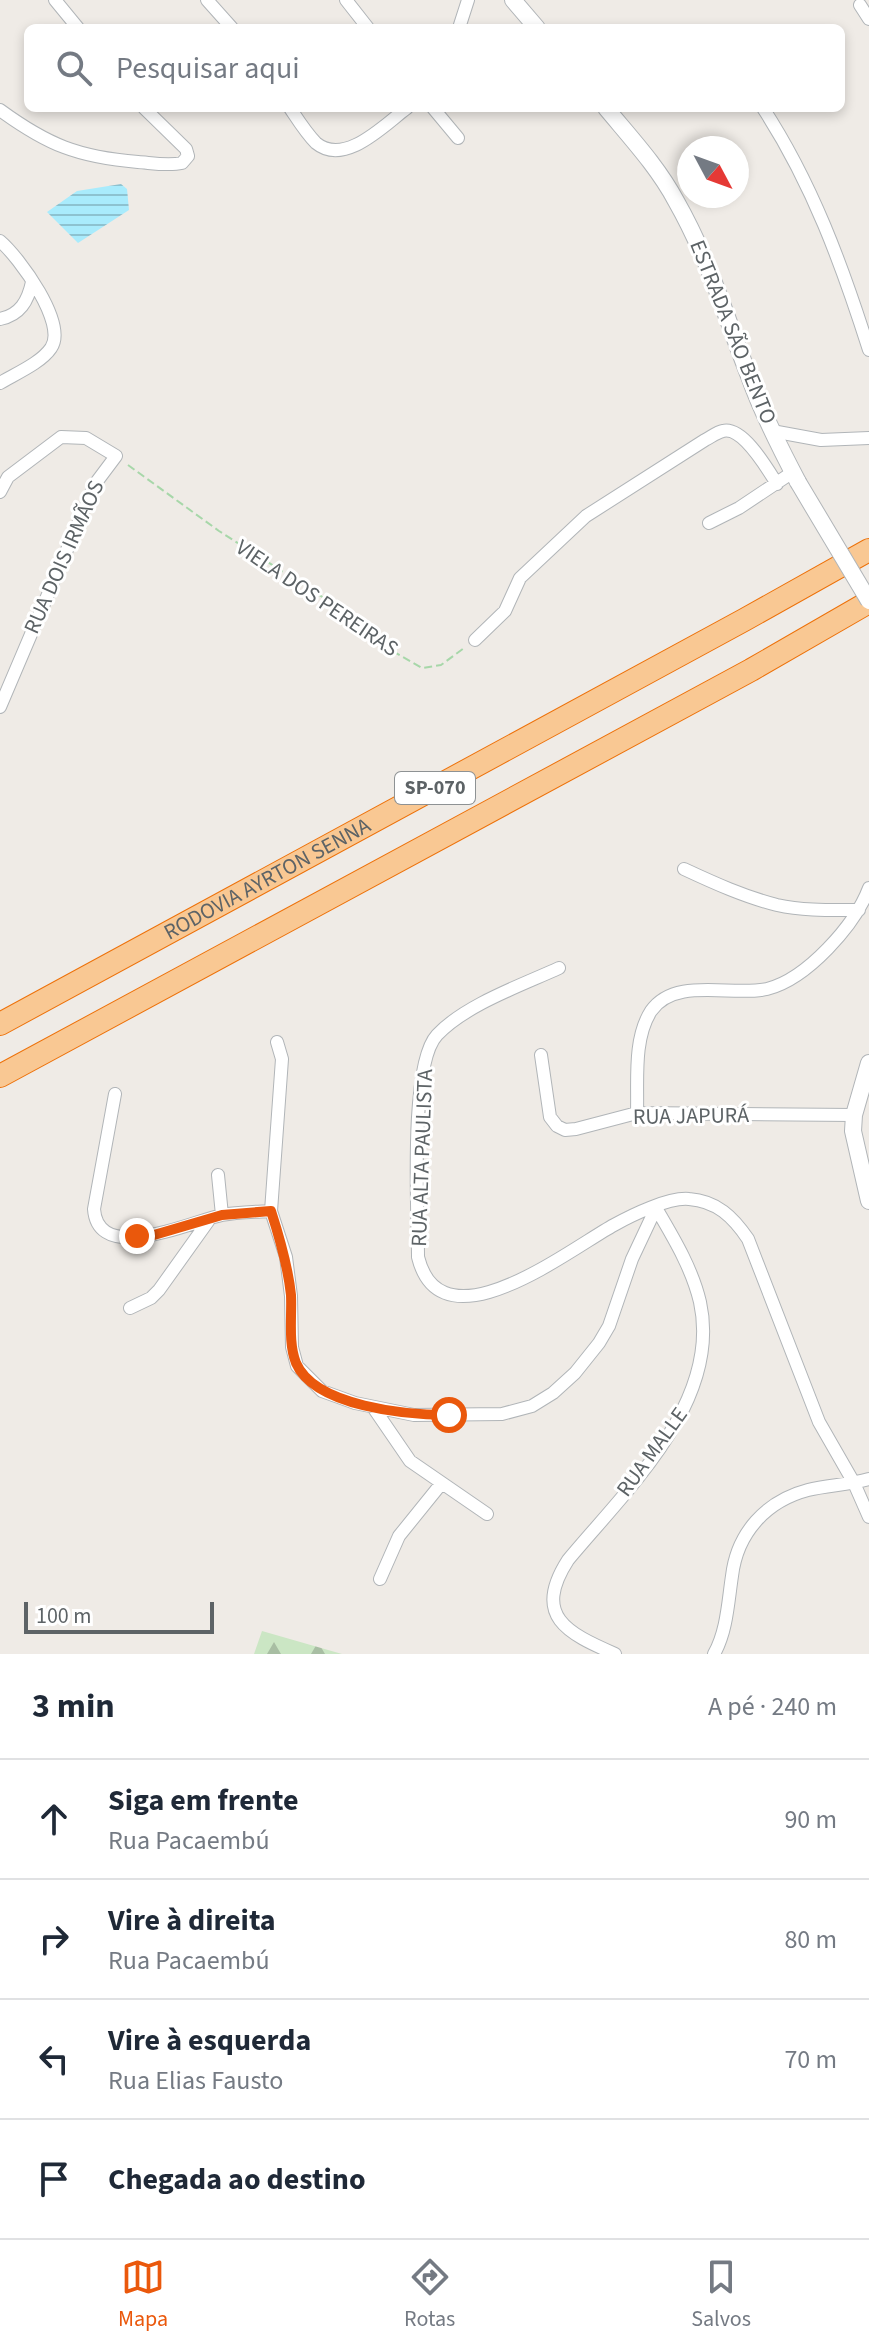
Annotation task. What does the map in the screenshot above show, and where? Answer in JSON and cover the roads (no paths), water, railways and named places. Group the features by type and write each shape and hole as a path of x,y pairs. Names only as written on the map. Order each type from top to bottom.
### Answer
{"highway":[{"name":"RODOVIA AYRTON SENNA","path":"0,1024 869,550"},
{"name":"RODOVIA AYRTON SENNA","path":"0,1076 751,670 869,602"}],"street":[{"path":"55,0 75,24"},
{"path":"207,0 228,24"},
{"path":"346,0 365,24"},
{"path":"460,24 468,0"},
{"path":"513,0 534,24"},
{"path":"860,5 869,19"},
{"path":"0,110 32,134 67,150 100,159 176,164 185,161 188,153 148,112"},
{"path":"293,112 316,142 336,152 360,142 401,112"},
{"path":"436,112 458,138"},
{"name":"ESTRADA SÃO BENTO","path":"609,112 674,196 721,298 772,431 795,477 869,602"},
{"path":"766,112 816,203 850,290 869,350"},
{"path":"0,241 21,262 54,322 56,336 52,347 42,357 0,383"},
{"path":"0,319 8,318 24,305 32,282"},
{"path":"475,640 505,611 520,578 586,516 705,440 723,431 738,434 777,484"},
{"path":"772,431 821,440 869,438"},
{"name":"RUA DOIS IRMÃOS","path":"0,492 8,477 61,437 86,438 116,456 95,484 0,707"},
{"path":"709,523 795,477"},
{"path":"684,869 748,897 780,905 815,910 859,910"},
{"path":"637,1113 640,1044 652,1009 676,993 742,993 770,988 812,962 833,943 859,910 869,888"},
{"name":"RUA ALTA PAULISTA","path":"559,968 463,1015 444,1028 428,1048 423,1069 418,1144 418,1257 428,1284 440,1292 458,1296 479,1294 536,1273 614,1225 674,1199 690,1199 722,1209 735,1219 748,1239 819,1422 854,1483 869,1517"},
{"path":"277,1042 282,1059 271,1211 286,1257 292,1347 297,1366 322,1391 373,1407 414,1415 502,1414 532,1406 553,1393 575,1373 599,1343 609,1326 632,1259 656,1208"},
{"name":"RUA JAPURÁ","path":"541,1055 550,1117 565,1130 637,1113 854,1115"},
{"path":"869,1063 854,1115 862,1146 869,1201"},
{"path":"115,1094 94,1209 97,1226 113,1237 154,1235 222,1215 271,1211"},
{"path":"218,1175 222,1215"},
{"name":"RUA MALLE","path":"615,1654 572,1634 555,1611 553,1593 556,1578 568,1560 671,1432 688,1402 698,1371 703,1332 700,1302 680,1248 656,1208"},
{"path":"130,1308 151,1298 159,1290 209,1220"},
{"path":"373,1407 410,1461 487,1514"},
{"path":"714,1654 726,1619 738,1546 748,1529 785,1498 809,1490 869,1479"},
{"path":"380,1579 399,1536 441,1484"}],"water":[{"path":"121,184 127,189 129,210 78,243 47,212 77,191"}]}
